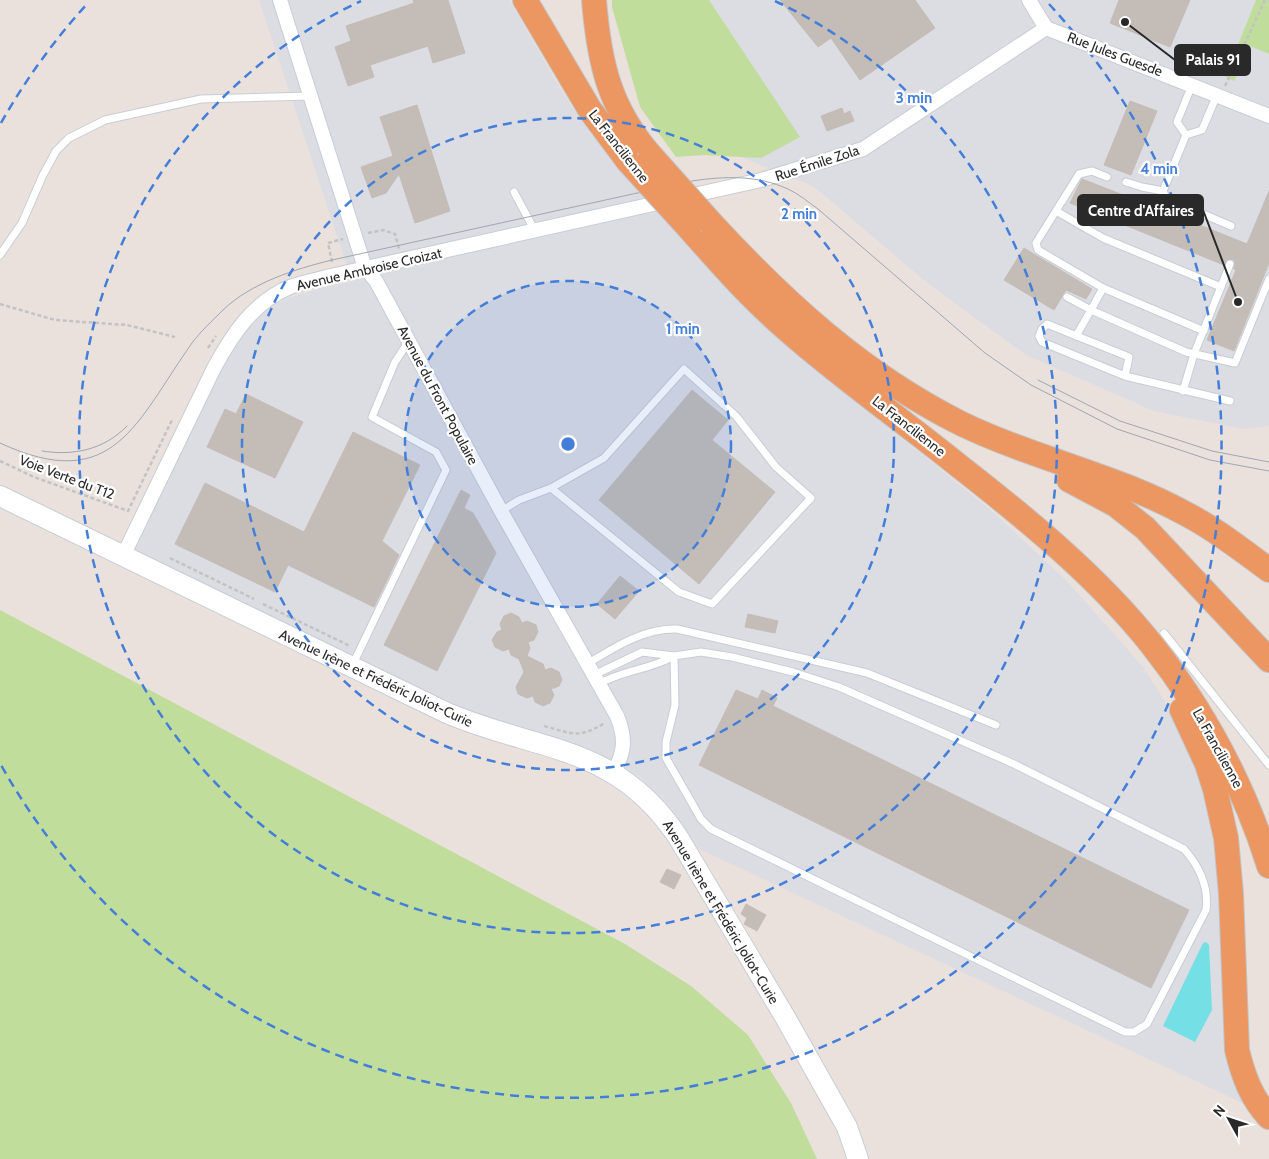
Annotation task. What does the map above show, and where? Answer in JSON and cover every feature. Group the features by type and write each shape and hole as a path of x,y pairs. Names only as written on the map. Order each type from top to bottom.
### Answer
{"highway":[{"name":"La Francilienne","path":"525,0 590,110 640,159 700,225 785,300 854,357 885,380 946,414 1020,449 1132,490 1188,514 1269,570"},
{"name":"La Francilienne","path":"594,0 601,59 611,94 628,128 640,159"},
{"name":"La Francilienne","path":"700,225 733,278 784,327 961,467 1037,531 1158,640 1207,723 1244,796 1269,866"},
{"path":"1020,449 1036,466 1088,489 1116,505 1145,528 1269,660"},
{"path":"1158,640 1157,670 1176,697 1207,764 1222,817 1231,894 1237,1050 1242,1071 1250,1091 1269,1117"}],"main road":[{"name":"Avenue Irène et Frédéric Joliot-Curie","path":"0,496 123,556 356,659 472,724 567,751 613,773 634,786 650,801 678,837 785,1017 847,1127 858,1159"}],"street":[{"name":"Avenue du Front Populaire","path":"280,0 365,268 376,281 624,732 623,751 613,773"},
{"path":"1029,0 1046,28"},
{"name":"Rue Jules Guesde","path":"1046,28 1192,84 1269,116"},
{"name":"Rue Émile Zola","path":"644,205 761,180 863,149 1046,28"},
{"name":"Avenue Ambroise Croizat","path":"123,556 214,368 243,322 258,307 290,287 365,268 644,205"}],"lane":[{"path":"1186,135 1177,122 1192,84"},
{"path":"0,254 22,224 43,175 56,152 69,138 105,120 201,99 310,96"},
{"path":"1186,135 1202,130 1218,96"},
{"path":"1186,135 1163,191 1166,198 1231,226"},
{"path":"1107,177 1092,171 1079,174 1036,243 1038,250 1103,288 1204,331"},
{"path":"1126,182 1142,188 1163,191"},
{"path":"514,192 535,231"},
{"path":"1056,211 1120,246 1221,287"},
{"path":"1183,391 1194,354 1230,264"},
{"path":"1067,297 1170,346 1194,354 1235,363 1269,279"},
{"path":"1076,336 1103,288"},
{"path":"1125,376 1129,357 1047,324 1042,329 1039,336 1042,342 1125,376 1230,401"},
{"path":"356,659 446,470 436,452 372,418 395,362 409,341"},
{"path":"502,511 519,500 551,488 604,458 684,369 736,416 776,467 810,498 712,604 679,592 551,488"},
{"path":"593,675 645,633 663,629 677,629 867,673 996,725"},
{"path":"1158,640 1269,765"},
{"path":"593,675 642,652 674,656 701,652 732,657 793,672 838,687 1014,764 1184,849 1193,858 1205,884 1208,897 1206,910 1147,1024 1134,1032 1125,1032 711,829 701,819 666,758 666,742 675,706 674,656"},
{"path":"593,675 611,677 643,670 674,656"}],"path":[{"path":"1218,96 1267,0"},
{"path":"1235,62 1246,66"},
{"path":"361,235 389,230 396,234 400,253"},
{"path":"334,268 328,243 347,238"},
{"path":"0,304 55,320 127,325 175,338"},
{"name":"Voie Verte du T12","path":"0,461 34,477 128,511"},
{"path":"170,558 356,659"},
{"path":"542,725 577,735 585,734 611,720"}],"shaded area":[{"path":"259,0 509,0 582,122 737,299 784,342 994,513 1067,581 1143,667 1182,729 1198,767 1215,824 1249,1106 699,849 671,808 639,776 594,751 452,707 130,552 217,375 241,335 260,316 280,301 323,287 352,281"},
{"path":"621,0 1269,0 1269,426 1244,429 1154,411 1026,355 930,285 813,186 652,121"}],"green space":[{"path":"612,0 709,0 800,137 761,158 703,155 676,157 640,107 612,7"},
{"path":"1256,0 1269,0 1269,54 1250,46 1234,81 1225,77"},
{"path":"0,610 625,944 691,986 748,1035 791,1103 817,1159 0,1159"}],"water":[{"path":"1206,942 1209,945 1212,1010 1195,1042 1163,1026 1203,943"}],"building":[{"path":"413,0 448,0 465,53 433,63 428,46 370,65 374,77 348,86 335,47 351,41 346,26 414,3"},
{"path":"780,0 915,0 935,28 860,80 831,38 818,47"},
{"path":"1119,0 1190,0 1170,47 1110,23"},
{"path":"1130,101 1157,111 1131,175 1104,165"},
{"path":"417,105 450,211 415,223 399,174 386,193 372,198 361,167 393,156 380,117"},
{"path":"842,108 844,114 850,111 854,121 827,131 821,116"},
{"path":"1082,179 1149,205 1152,197 1162,201 1160,209 1247,244 1269,191 1269,263 1234,351 1207,340 1236,270 1234,269 1234,260 1227,260 1224,265 1070,203"},
{"path":"1024,248 1092,289 1086,299 1066,290 1054,310 1004,280"},
{"path":"692,390 728,420 712,440 775,492 699,584 599,500"},
{"path":"246,394 303,422 275,478 207,447 225,409 236,414"},
{"path":"353,432 420,465 382,541 399,555 374,607 288,565 275,592 175,544 205,483 304,532"},
{"path":"461,490 470,495 464,508 473,513 496,553 437,671 384,645"},
{"path":"620,576 639,591 615,619 597,604"},
{"path":"511,613 519,617 522,623 527,621 536,625 538,632 534,640 528,642 530,648 527,656 543,664 545,670 551,668 559,672 562,680 559,686 551,689 554,695 550,703 543,706 535,702 533,696 527,698 518,694 516,687 524,672 519,659 511,655 509,649 503,651 495,647 492,640 497,632 502,630 500,624 504,616"},
{"path":"748,614 778,621 775,633 745,627"},
{"path":"736,690 758,699 762,690 777,698 773,706 1189,910 1151,988 699,765"},
{"path":"667,869 681,875 674,889 660,882"},
{"path":"746,904 766,915 757,931 744,924 747,918 741,914"}],"tram line":[{"path":"0,443 39,457 70,461 96,455 118,443 137,423 203,330 234,300 274,278 332,260 692,181 741,178 776,184 803,198 985,353 1031,385 1117,429 1210,460 1269,471"},
{"path":"1038,380 1120,421 1212,451 1269,462"},
{"path":"42,451 65,453 88,449 108,441 127,426"}],"place":[{"name":"Palais 91","path":"1125,22"},
{"name":"Centre d'Affaires","path":"1238,302"}]}
